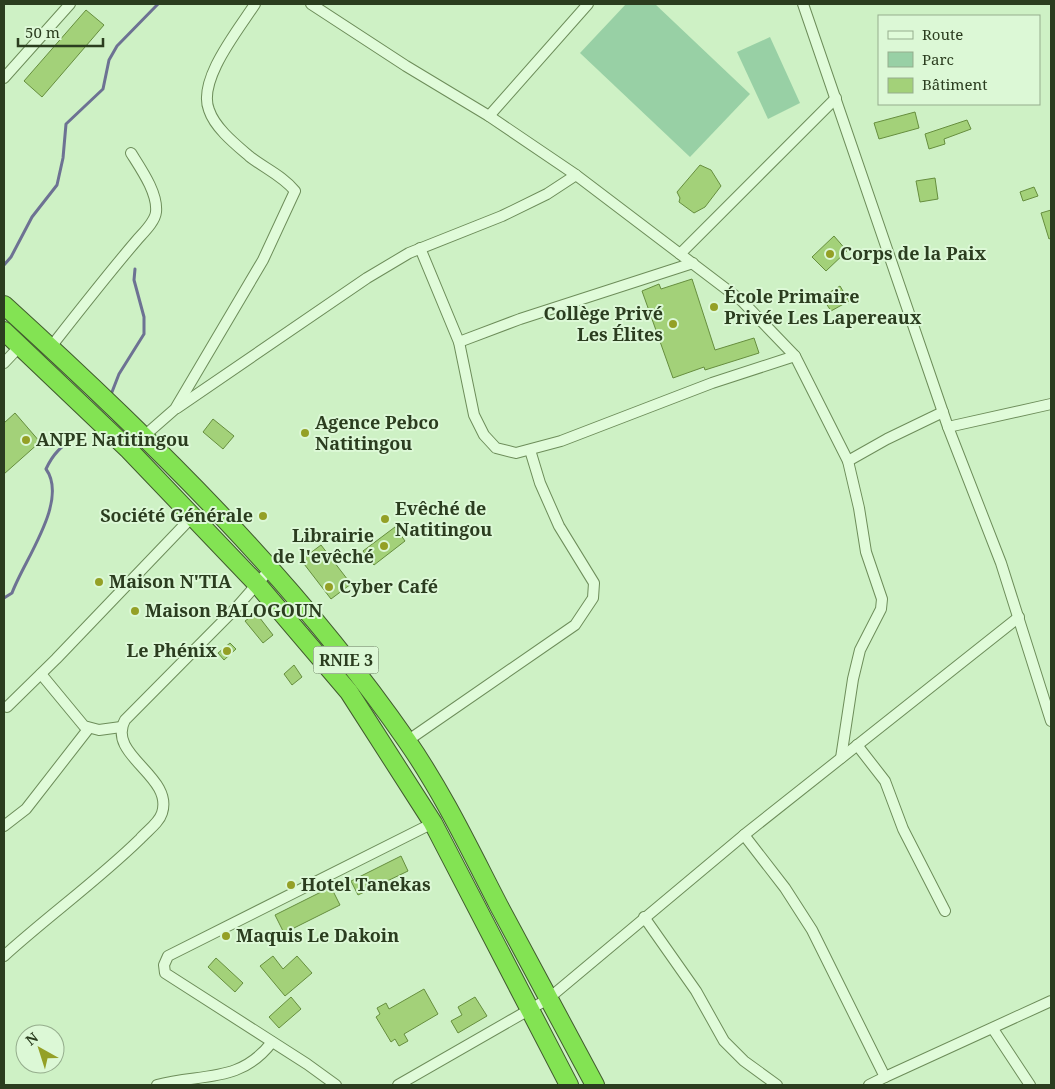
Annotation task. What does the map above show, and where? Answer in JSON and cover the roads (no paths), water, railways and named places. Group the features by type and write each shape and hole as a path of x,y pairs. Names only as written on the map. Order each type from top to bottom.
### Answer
{"highway":[{"name":"RNIE 3","path":"4,305 143,437 271,568 312,615 407,741 444,799 595,1085"},
{"name":"RNIE 3","path":"4,331 129,450 258,585 349,692 433,823 569,1085"}],"street":[{"path":"4,78 70,4"},
{"path":"175,409 263,260 295,191 288,183 249,156 222,131 208,110 209,77 255,4"},
{"path":"311,4 489,116 576,175 742,301 795,356 848,461 859,508 866,552 882,599 881,609 860,650 853,679 841,758"},
{"path":"489,116 588,4"},
{"path":"803,4 948,428 1001,563 1051,721"},
{"path":"680,254 836,98"},
{"path":"50,348 111,270 147,229 156,214 155,200 131,154"},
{"path":"143,437 175,409 367,278 420,248 502,216 547,194 576,175"},
{"path":"420,248 459,342 474,415 484,435 496,448 516,453 560,441 703,386 795,356"},
{"path":"459,342 520,319 693,263"},
{"path":"4,363 20,346"},
{"path":"948,428 1051,404"},
{"path":"848,461 886,439 943,412"},
{"path":"407,741 575,625 586,612 593,598 594,583 559,526 540,483 530,450"},
{"path":"7,707 192,517"},
{"path":"4,956 119,859 158,821 163,812 163,800 159,788 125,745 120,736 121,728 125,720 258,585 271,568"},
{"path":"398,1085 548,999 744,835 1019,617"},
{"path":"41,674 79,720 89,728 121,728"},
{"path":"4,826 26,808 89,728"},
{"path":"857,745 884,782 903,829 945,911"},
{"path":"336,1085 321,1080 307,1064 165,973 164,965 168,956 433,823"},
{"path":"744,835 785,888 812,930 885,1077"},
{"path":"644,917 691,984 724,1041 744,1061 777,1085"},
{"path":"869,1085 1051,1001"},
{"path":"993,1029 1030,1085"},
{"path":"157,1085 224,1075 243,1068 256,1060 272,1042"}],"waterway":[{"path":"4,265 11,257 32,217 57,185 63,158 66,124 103,89 109,60 117,46 158,4"},
{"path":"112,392 119,374 144,334 144,317 134,280 135,269"},
{"path":"4,598 12,593 49,514 52,482 46,469 58,451 75,438"}],"place":[{"name":"Corps de la Paix","path":"830,254"},
{"name":"École Primaire Privée Les Lapereaux","path":"714,307"},
{"name":"Collège Privé Les Élites","path":"673,324"},
{"name":"Agence Pebco Natitingou","path":"305,433"},
{"name":"ANPE Natitingou","path":"26,440"},
{"name":"Société Générale","path":"263,516"},
{"name":"Evêché de Natitingou","path":"385,519"},
{"name":"Librairie de l'evêché","path":"384,546"},
{"name":"Maison N'TIA","path":"99,582"},
{"name":"Cyber Café","path":"329,587"},
{"name":"Maison BALOGOUN","path":"135,611"},
{"name":"Le Phénix","path":"227,651"},
{"name":"Hotel Tanekas","path":"291,885"},
{"name":"Maquis Le Dakoin","path":"226,936"}]}
